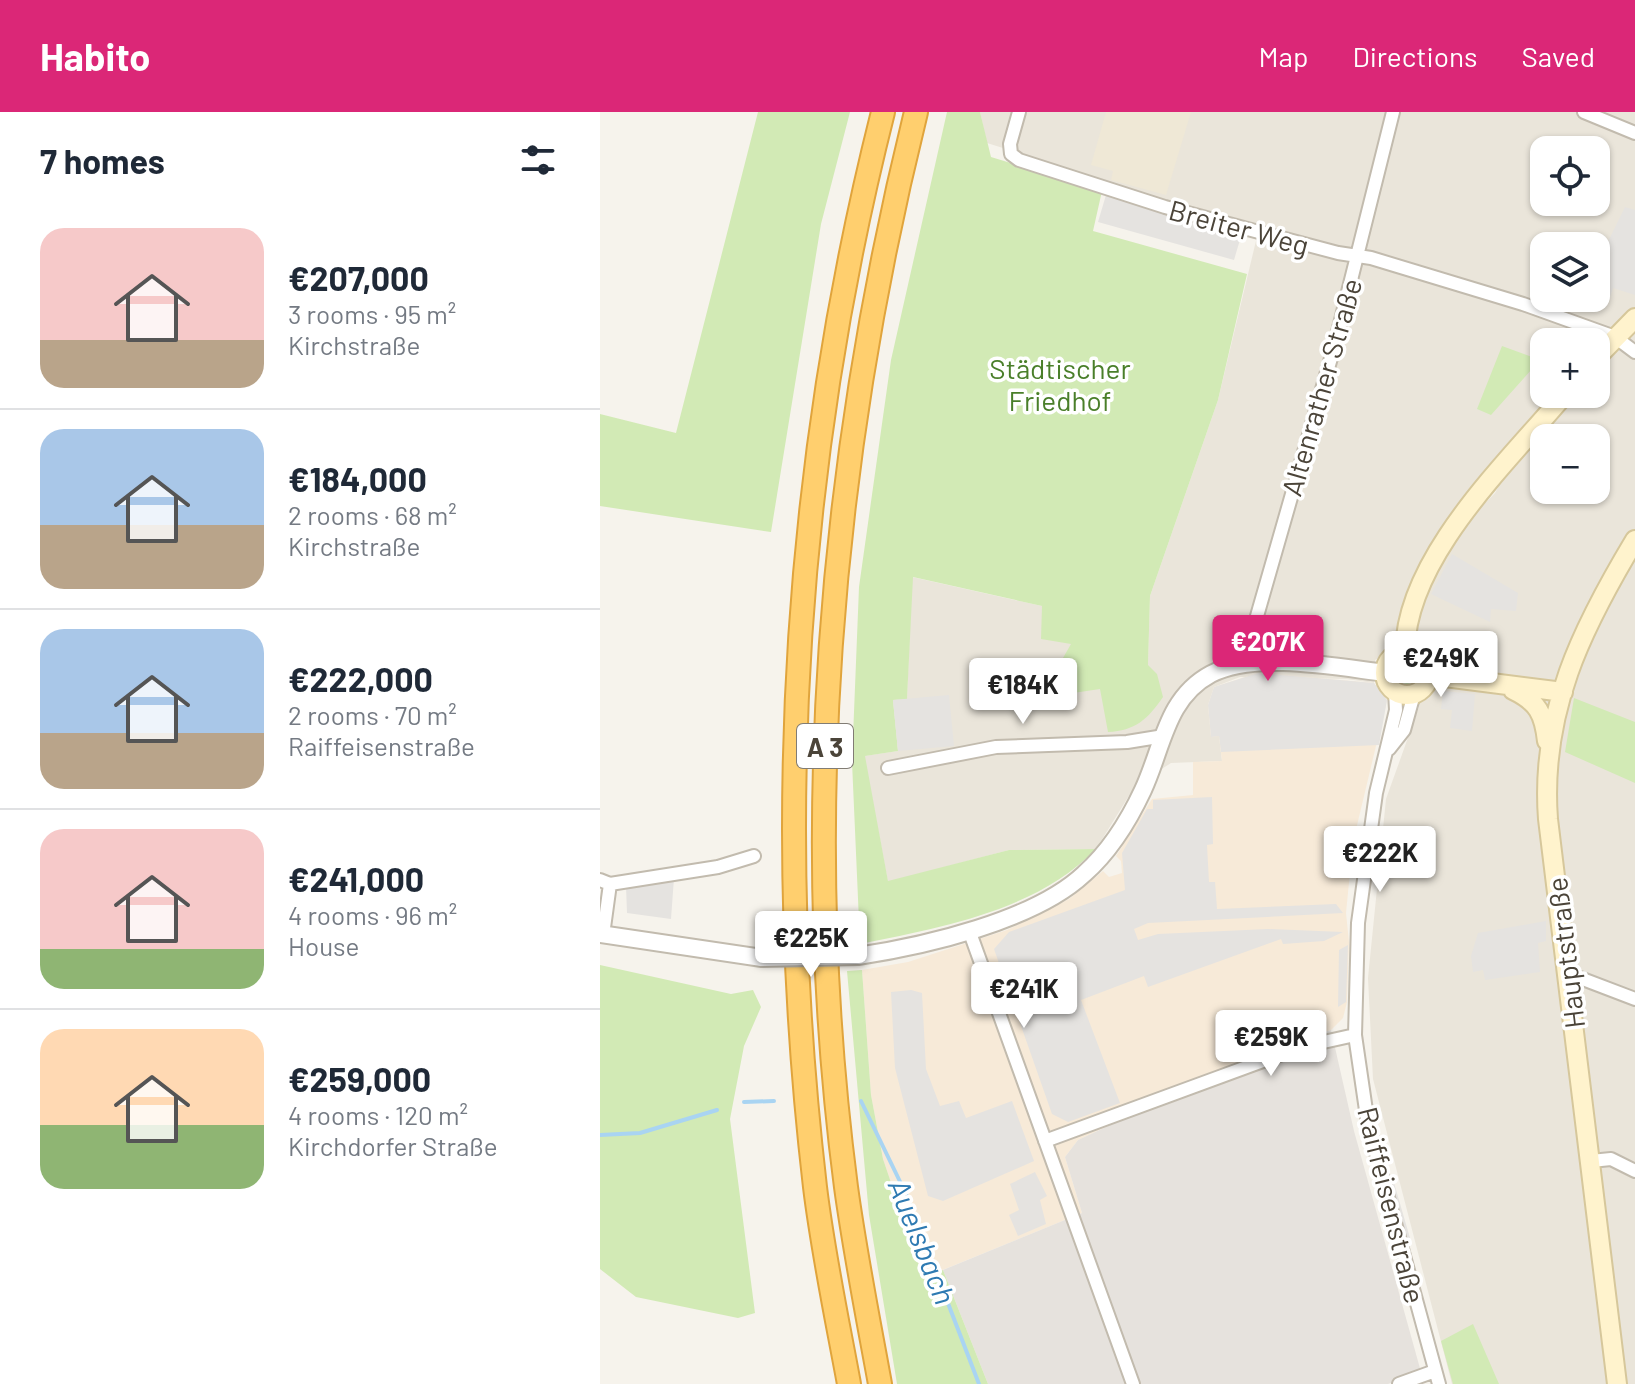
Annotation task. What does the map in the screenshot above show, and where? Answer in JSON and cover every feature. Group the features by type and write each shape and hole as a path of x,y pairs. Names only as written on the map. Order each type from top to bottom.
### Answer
{"highway":[{"name":"A 3","path":"849,1384 815,1189 805,1081 793,870 795,753 804,566 817,450 844,281 883,112"},
{"name":"A 3","path":"880,1384 846,1186 835,1083 824,863 825,764 836,566 857,391 876,284 916,112"}],"main road":[{"path":"1610,343 1635,318"},
{"path":"1405,651 1412,608 1449,535 1553,408"},
{"name":"Hauptstraße","path":"1617,1384 1548,814 1549,755 1572,657 1587,621 1635,540"},
{"path":"1405,651 1420,655 1429,675 1427,683 1414,694 1395,692 1385,673 1391,658 1405,651"},
{"path":"1429,675 1563,692"},
{"path":"1500,683 1527,696 1540,710 1549,755"}],"street":[{"name":"Breiter Weg","path":"1019,112 1010,144 1011,154 1019,160 1279,238 1358,256 1509,300 1615,337 1635,352"},
{"name":"Altenrather Straße","path":"1248,662 1251,637 1358,256 1393,112"},
{"path":"1584,112 1635,133"},
{"path":"754,856 718,867 605,882 602,934 762,958 858,956 905,949 969,930 1041,902 1083,876 1123,825 1143,789 1173,709 1185,693 1214,673 1248,662 1385,673"},
{"name":"Raiffeisenstraße","path":"1395,692 1396,710 1376,793 1358,923 1355,1035 1368,1124 1437,1378 1399,1384"},
{"name":"Raiffeisenstraße","path":"1387,752 1404,730 1414,694"},
{"path":"888,768 996,747 1127,742 1164,736"},
{"path":"969,930 1133,1384"},
{"path":"1568,982 1580,978 1635,999"},
{"path":"1045,1141 1301,1047 1355,1035"},
{"path":"1591,1161 1611,1159 1635,1171"}],"shaded area":[{"path":"980,112 1635,112 1635,342 1610,331 1610,328 1530,328 1530,408 1542,408 1456,506 1416,571 1393,649 1375,660 1374,683 1347,679 1240,677 1214,687 1208,705 1211,736 1219,736 1222,761 1171,763 1135,786 1096,849 1009,850 888,882 864,756 898,751 893,700 907,698 912,577 1042,606 1148,664 1150,596 1218,400 1260,224 1170,201 987,143"},
{"path":"1106,112 1191,112 1166,195 1111,180 1113,171 1091,165"},
{"path":"1106,195 1242,233 1234,260 1098,222"},
{"path":"1625,207 1635,210 1635,295 1613,288 1610,297 1610,238"},
{"path":"1617,341 1635,359 1635,1384 1452,1384 1373,1079 1368,978 1386,799 1419,707 1415,643 1423,594 1470,519 1495,493 1512,462 1530,441 1530,504 1610,504 1610,424 1545,424 1559,408 1610,408 1610,349"},
{"path":"1452,554 1518,593 1516,611 1491,609 1490,622 1431,594"},
{"path":"1258,673 1374,683 1387,700 1353,842 1346,913 1349,942 1347,1002 1343,1018 1331,1030 1261,1055 1078,1140 1065,1157 1082,1213 923,1278 883,1159 871,1095 862,970 908,962 1007,930 1069,899 1103,871 1109,877 1122,873 1121,861 1116,856 1152,799 1193,795 1193,762 1222,761 1219,736 1211,737 1208,705 1214,687"},
{"path":"1258,673 1374,683 1387,700 1379,745 1221,752 1219,736 1211,737 1208,705 1214,687"},
{"path":"1443,691 1475,694 1472,731 1450,728 1452,710 1441,709"},
{"path":"949,695 954,746 898,751 893,700"},
{"path":"1212,797 1213,844 1207,845 1209,882 1215,882 1217,909 1336,904 1343,913 1148,923 1134,929 1138,940 1158,934 1268,929 1343,932 1324,941 1283,944 1281,939 1148,987 1144,976 1081,1000 1120,1103 1068,1122 1052,1114 994,949 1009,932 1125,890 1122,853 1147,809 1153,809 1153,800"},
{"path":"674,878 671,919 627,913 626,886"},
{"path":"1546,921 1546,941 1538,943 1540,972 1485,980 1483,970 1473,972 1471,956 1478,933"},
{"path":"1348,945 1346,1002 1338,1007 1339,950"},
{"path":"911,990 922,993 926,1069 940,1106 959,1101 966,1118 1012,1101 1034,1161 943,1201 928,1196 895,1068 891,992"},
{"path":"1331,1030 1354,1131 1421,1372 1388,1384 988,1384 943,1270 1082,1213 1065,1157 1078,1140 1261,1055"},
{"path":"1035,1172 1047,1196 1040,1200 1046,1224 1018,1236 1009,1215 1019,1210 1010,1184"},
{"path":"1392,1176 1410,1238 1404,1240 1388,1177"}],"green space":[{"path":"758,112 850,112 821,224 771,532 600,506 600,414 676,433"},
{"name":"Städtischer Friedhof","path":"947,112 980,112 991,157 1102,191 1093,231 1247,274 1218,400 1150,596 1148,665 1157,674 1163,697 1157,705 1133,726 1108,732 1100,689 1040,698 1071,644 1041,639 1042,606 913,577 907,699 893,700 898,751 865,756 888,881 1009,850 1096,849 1072,870 1017,902 955,923 860,944 852,762 859,587 891,360"},
{"path":"1502,346 1530,356 1530,371 1491,415 1477,409"},
{"path":"1407,664 1414,667 1417,674 1414,681 1407,684 1400,681 1397,674 1400,667"},
{"path":"1574,698 1635,722 1635,783 1565,752"},
{"path":"600,965 731,994 753,990 761,1007 744,1046 730,1119 755,1313 738,1318 636,1297 600,1269"},
{"path":"862,970 871,1095 883,1159 923,1277 943,1270 988,1384 897,1384 869,1215 847,971"},
{"path":"1473,1324 1499,1384 1453,1384 1441,1341"}],"waterway":[{"name":"Auelsbach","path":"744,1102 774,1101"},
{"name":"Auelsbach","path":"861,1101 906,1194 979,1384"},
{"name":"Auelsbach","path":"600,1135 640,1133 717,1110"}]}
